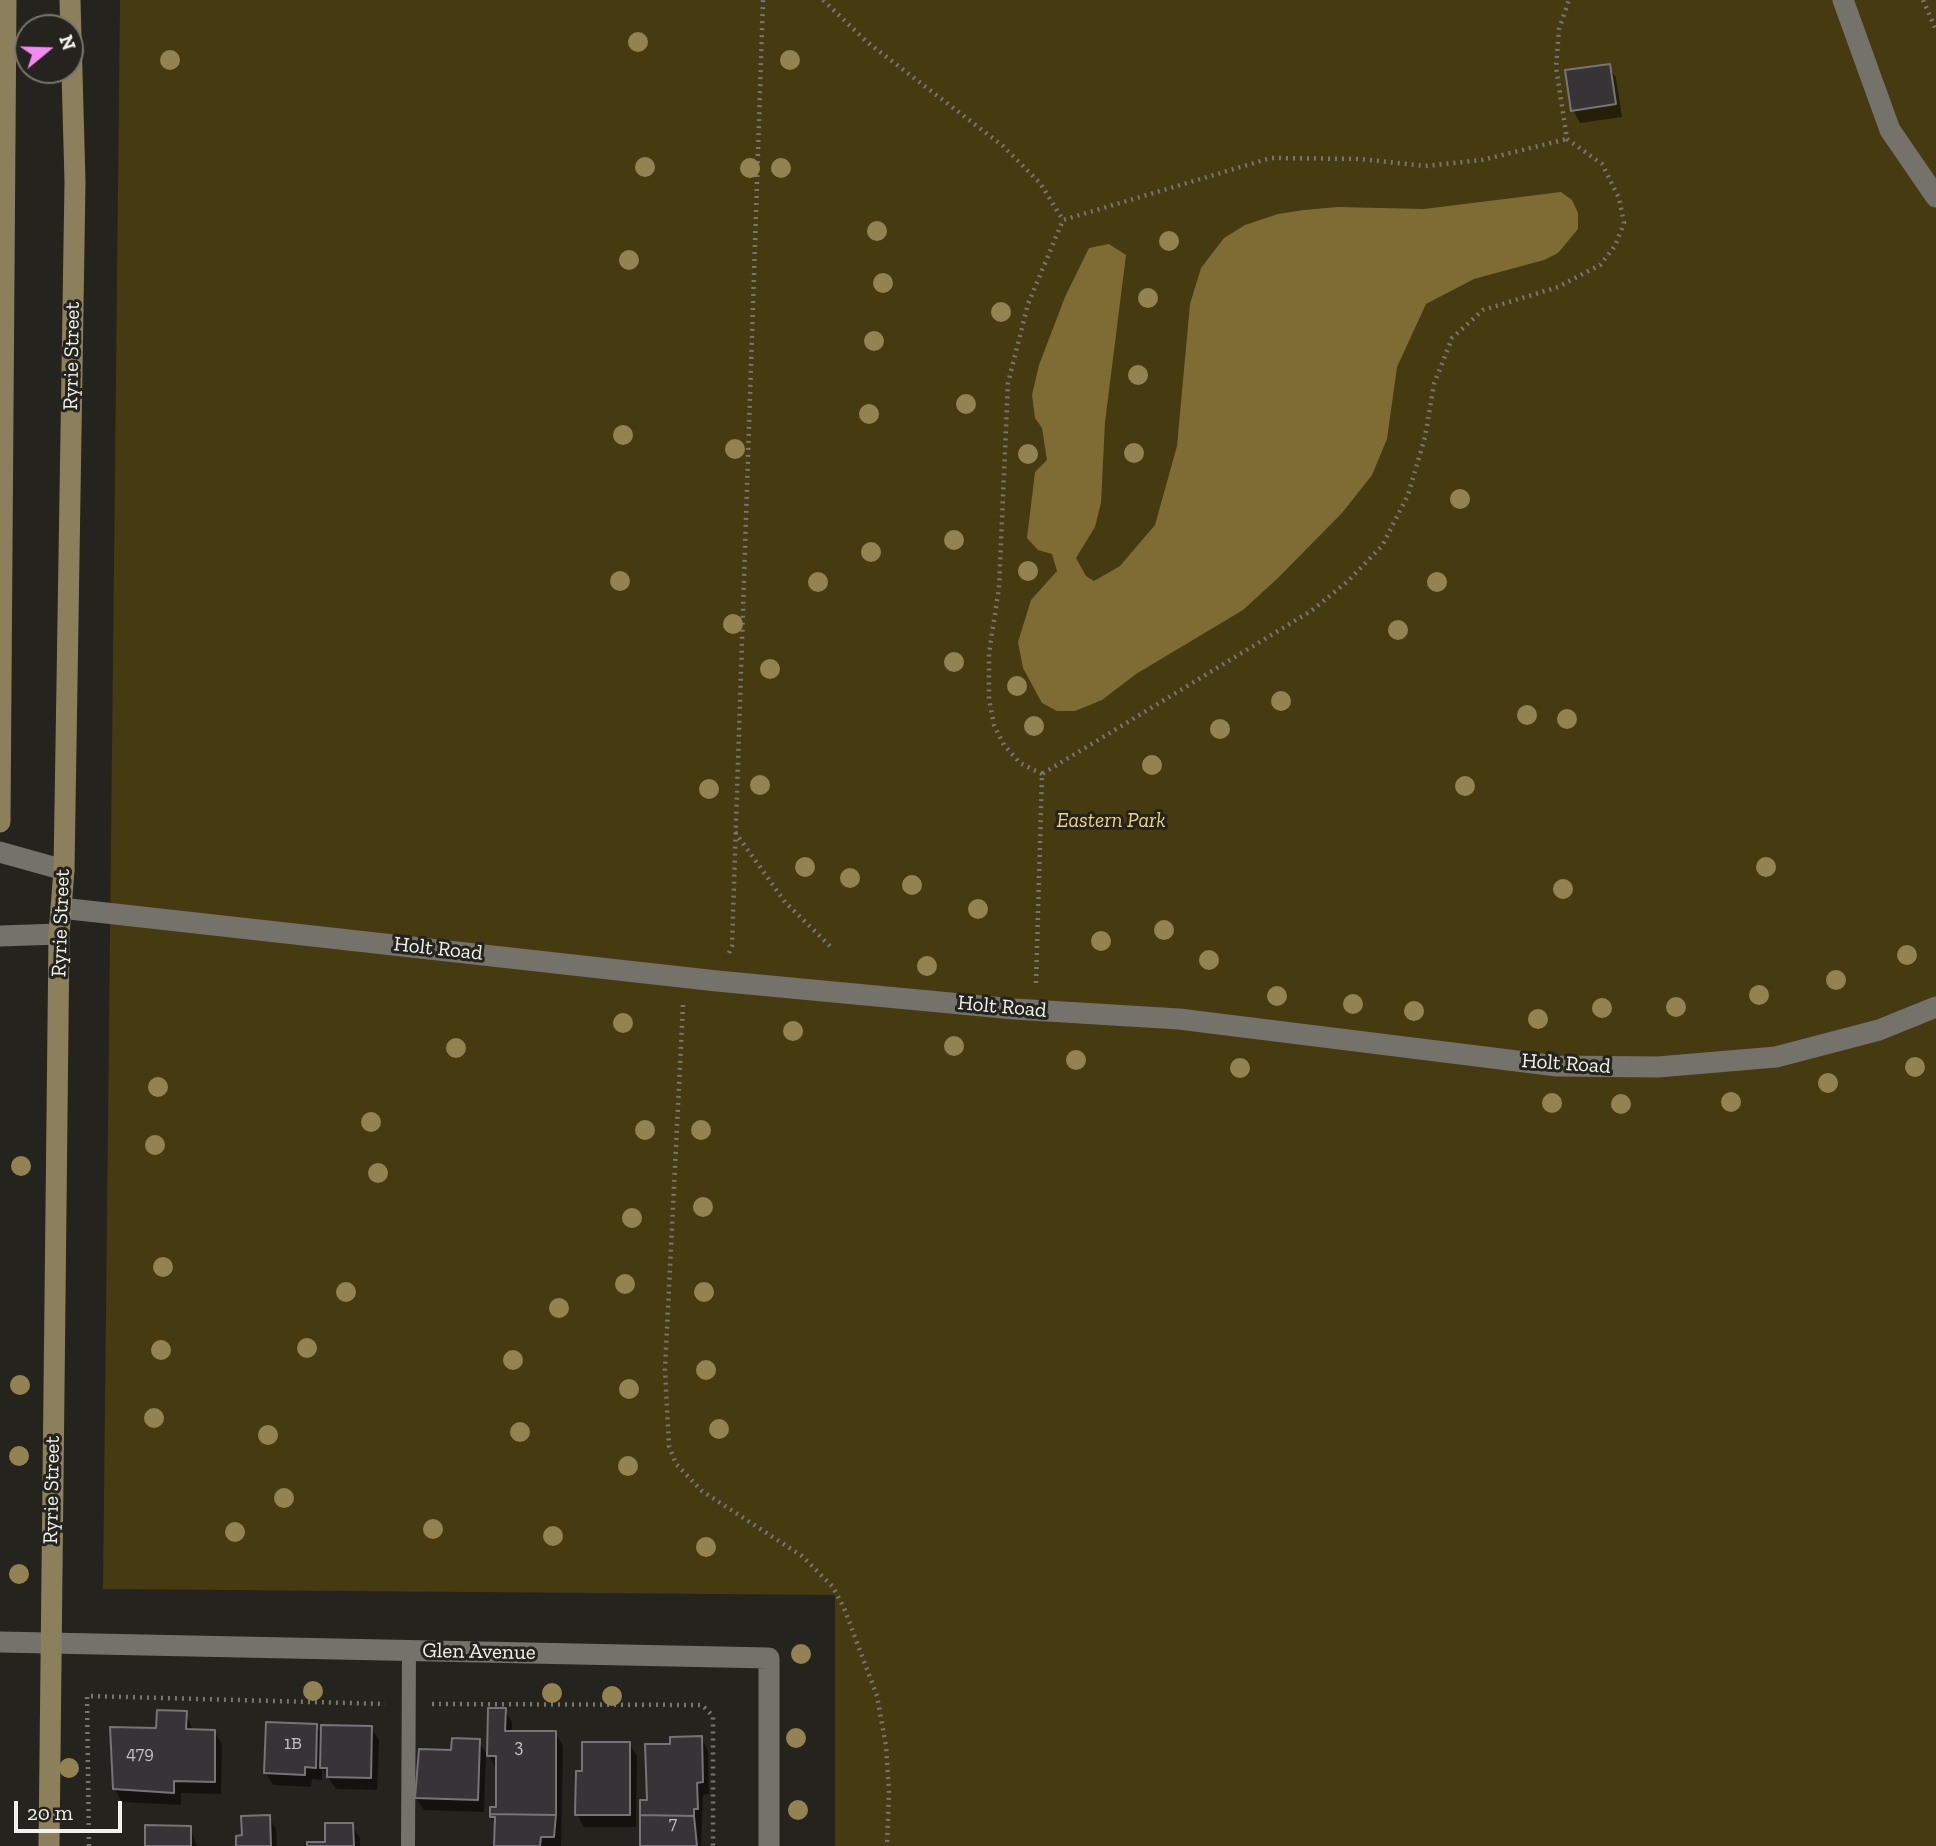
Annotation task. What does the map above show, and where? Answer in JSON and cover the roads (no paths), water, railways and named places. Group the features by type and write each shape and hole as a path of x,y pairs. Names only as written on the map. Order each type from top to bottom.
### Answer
{"main road":[{"path":"0,822 6,0"},
{"name":"Ryrie Street","path":"49,1846 59,934 64,870 75,182 70,0"}],"street":[{"path":"1843,0 1890,130 1936,197"},
{"path":"0,852 64,870"},
{"name":"Holt Road","path":"61,908 717,981 1035,1009 1179,1018 1557,1066 1611,1068 1776,1057 1879,1030 1936,1007"},
{"path":"0,936 59,934"},
{"name":"Glen Avenue","path":"0,1642 769,1658 769,1846"}],"lane":[{"path":"408,1846 409,1651"}],"park label":[{"name":"Eastern Park","path":"1111,821"}]}
